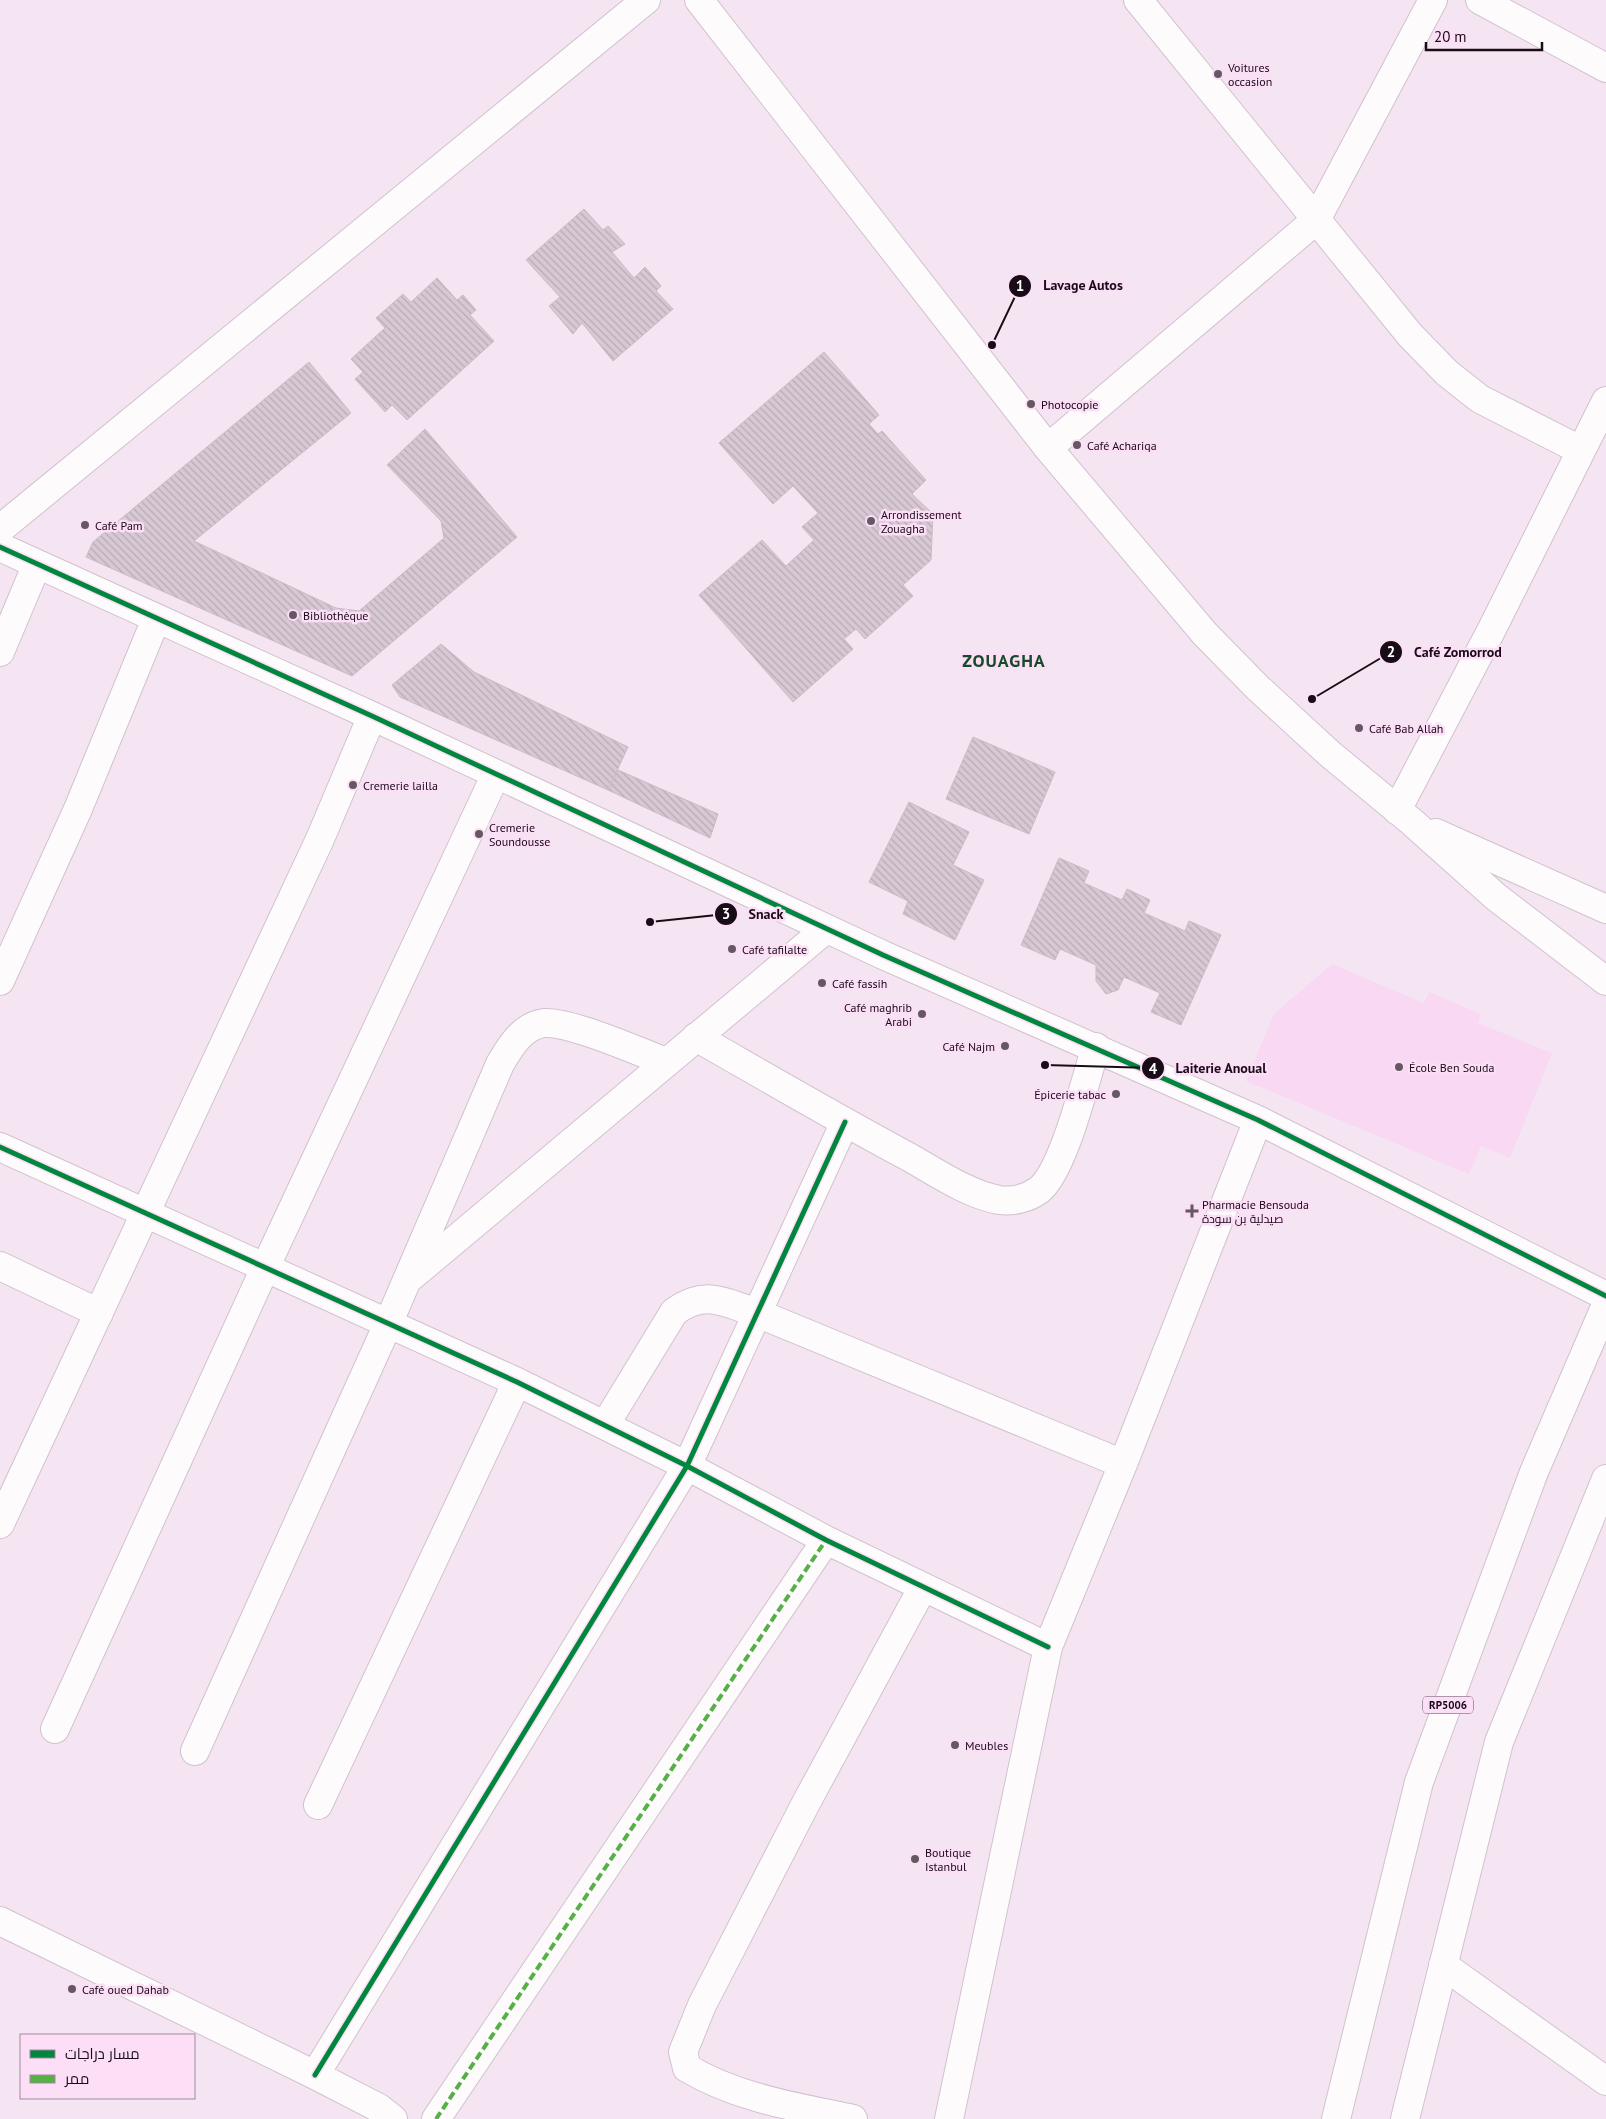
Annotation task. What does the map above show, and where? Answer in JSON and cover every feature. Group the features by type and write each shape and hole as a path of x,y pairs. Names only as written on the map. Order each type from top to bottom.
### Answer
{"street":[{"path":"0,530 646,0"},
{"path":"700,0 1048,448 1205,634 1258,688 1330,754 1496,897 1606,981"},
{"path":"1138,0 1410,335 1447,373 1480,399 1580,450"},
{"path":"1048,448 1316,220 1433,0"},
{"path":"1480,0 1606,68"},
{"path":"1404,816 1492,629 1606,401"},
{"path":"0,548 372,716 826,929 1258,1120 1606,1296"},
{"path":"0,652 37,564"},
{"path":"0,981 78,809 156,619"},
{"path":"0,1524 145,1214 214,1061 320,840 372,716"},
{"path":"55,1730 265,1268 496,774"},
{"path":"1404,816 1606,909"},
{"path":"407,1280 826,929"},
{"path":"195,1751 388,1324 500,1064 512,1043 527,1030 544,1023 578,1029 666,1062"},
{"path":"696,1037 973,1192 1000,1200 1020,1199 1038,1190 1052,1176 1060,1158 1096,1047"},
{"path":"949,2119 1048,1648 1123,1464 1258,1120"},
{"path":"315,2075 686,1466 845,1122"},
{"path":"0,1147 517,1382 686,1466 826,1540 1048,1648"},
{"path":"0,1266 99,1313"},
{"path":"605,1425 674,1312 689,1301 705,1298 757,1313 1123,1464"},
{"name":"RP5006","path":"1336,2119 1419,1782 1534,1472 1606,1305"},
{"path":"318,1805 517,1382"},
{"path":"1406,2119 1499,1742 1601,1509 1606,1479"},
{"path":"436,2119 826,1540"},
{"path":"854,2119 766,2110 687,2068 683,2052 702,2005 806,1803 923,1587"},
{"path":"0,1921 315,2075 379,2108 394,2119"},
{"path":"1443,1965 1606,2081"}],"shaded area":[{"name":"École Ben Souda","path":"1332,964 1424,1003 1429,992 1481,1014 1478,1023 1552,1053 1510,1158 1481,1146 1469,1174 1246,1081 1274,1014"}],"building":[{"path":"584,209 603,230 608,226 625,244 612,252 634,278 645,267 661,286 656,291 673,309 613,361 582,323 573,334 549,306 560,297 526,260"},
{"path":"437,278 457,300 463,295 476,310 470,315 494,341 407,420 392,405 385,412 355,379 363,372 351,359 385,328 376,318 403,294 411,302"},
{"name":"Arrondissement Zouagha","path":"824,352 879,415 869,424 878,434 882,431 926,480 912,494 933,514 931,560 903,585 913,596 865,639 856,629 844,639 853,649 793,702 699,595 762,540 786,566 814,540 802,527 818,513 793,486 773,504 719,443"},
{"path":"309,362 351,413 194,541 336,608 359,611 444,538 441,521 387,465 425,429 517,537 352,676 86,557 93,542"},
{"path":"441,644 474,672 628,747 608,790 400,697 392,685"},
{"path":"973,737 1055,772 1029,834 946,799"},
{"path":"618,770 718,814 710,838 608,790"},
{"path":"909,802 969,832 953,865 984,880 955,940 903,914 908,901 869,882"},
{"path":"1059,858 1089,871 1084,883 1122,900 1127,889 1150,900 1144,913 1185,931 1189,921 1221,935 1181,1025 1151,1012 1160,993 1124,977 1118,990 1106,994 1096,981 1096,965 1060,949 1055,960 1021,945"}],"marked path":[{"path":"436,2119 826,1540"}],"cycle path":[{"path":"0,547 372,716 883,955 1258,1120 1606,1296"},
{"path":"315,2075 687,1466 845,1122"},
{"path":"0,1147 517,1382 687,1466 826,1540 1048,1647"}],"place":[{"name":"Voitures occasion","path":"1218,74"},
{"name":"Lavage Autos","path":"992,345"},
{"name":"Photocopie","path":"1031,404"},
{"name":"Café Achariqa","path":"1077,445"},
{"name":"Arrondissement Zouagha","path":"871,521"},
{"name":"Café Pam","path":"85,525"},
{"name":"Bibliothèque","path":"293,615"},
{"name":"Café Zomorrod","path":"1312,699"},
{"name":"Café Bab Allah","path":"1359,728"},
{"name":"Cremerie lailla","path":"353,785"},
{"name":"Cremerie Soundousse","path":"479,834"},
{"name":"Snack","path":"650,922"},
{"name":"Café tafilalte","path":"732,949"},
{"name":"Café fassih","path":"822,983"},
{"name":"Café maghrib Arabi","path":"922,1014"},
{"name":"Café Najm","path":"1005,1046"},
{"name":"Laiterie Anoual","path":"1045,1065"},
{"name":"École Ben Souda","path":"1399,1067"},
{"name":"Épicerie tabac","path":"1116,1094"},
{"name":"Pharmacie Bensouda صيدلية بن سودة","path":"1192,1211"},
{"name":"Meubles","path":"955,1745"},
{"name":"Boutique Istanbul","path":"915,1859"},
{"name":"Café oued Dahab","path":"72,1989"}],"district":[{"name":"ZOUAGHA","path":"1004,660"}]}
